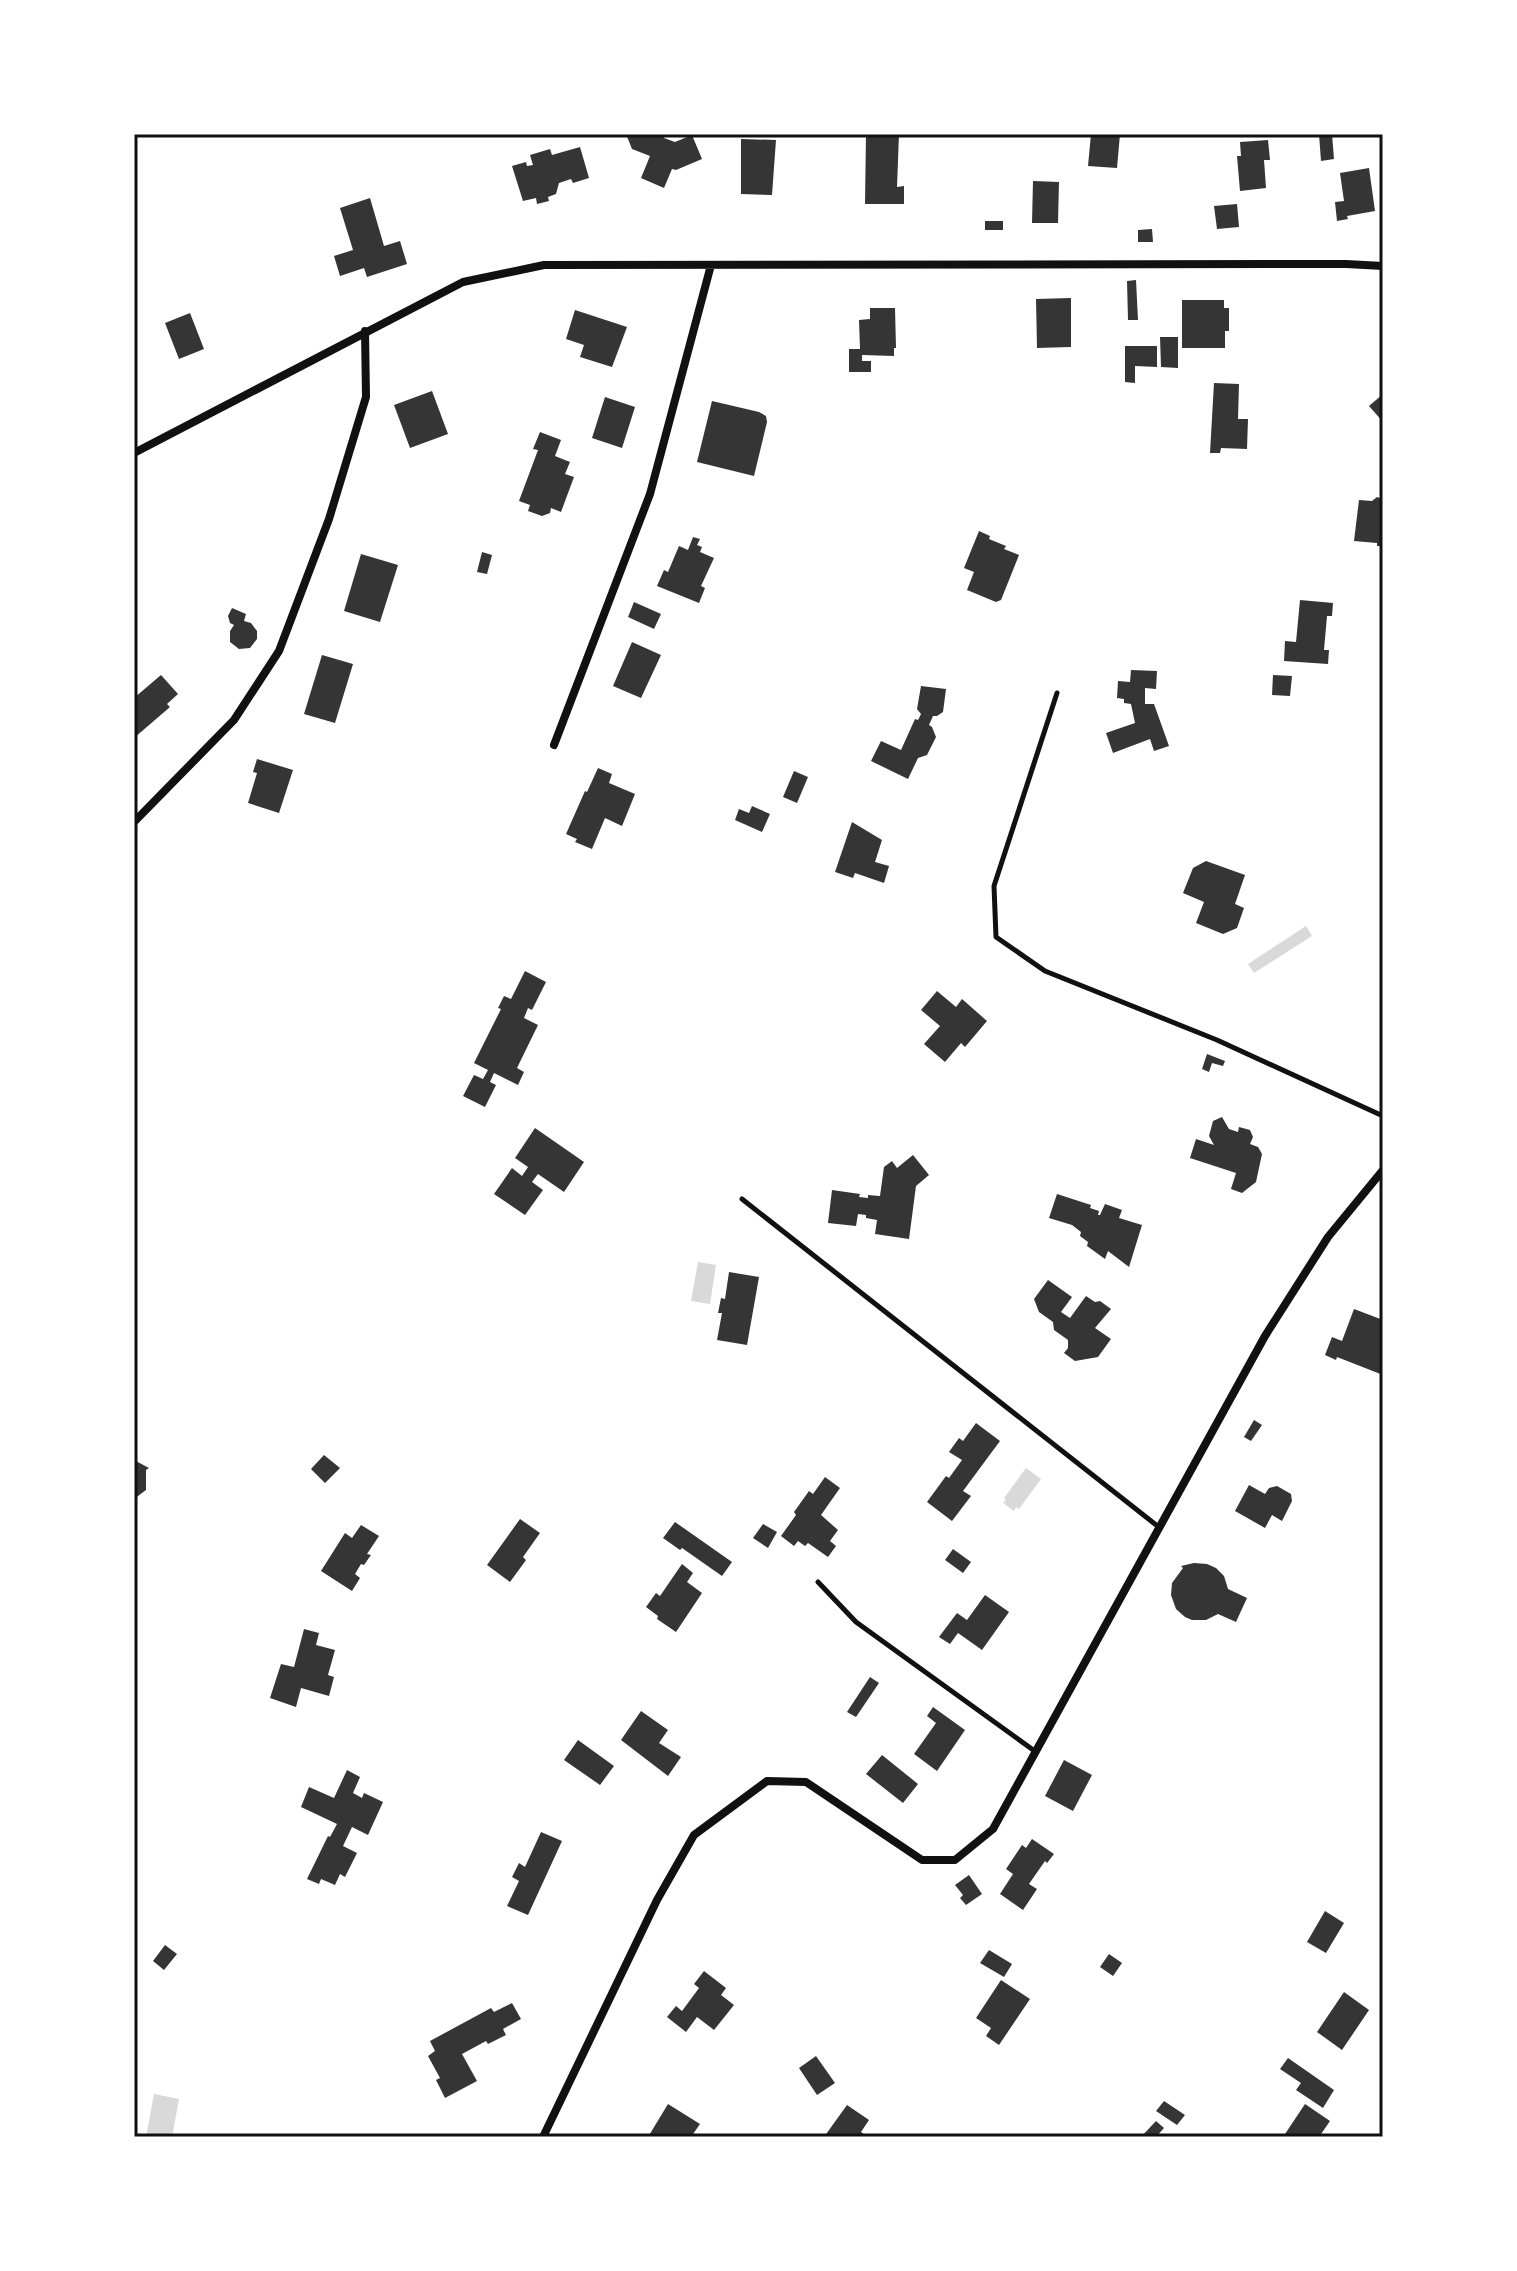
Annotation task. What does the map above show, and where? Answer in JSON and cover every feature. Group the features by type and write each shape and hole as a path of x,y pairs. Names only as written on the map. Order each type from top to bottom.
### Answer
{"street":[{"path":"134,453 463,282 544,265 1383,266"},
{"path":"554,745 650,494 711,265"},
{"path":"134,822 234,720 279,651 329,519 366,397 365,331"},
{"path":"543,2137 657,1900 694,1835 767,1781 806,1782 922,1860 955,1860 993,1829 1265,1336 1328,1237 1383,1170"}],"lane":[{"path":"1057,693 994,886 996,937 1045,971 1217,1040 1383,1116"},
{"path":"742,1199 1160,1529"},
{"path":"818,1582 856,1622 1036,1752"}],"shaded area":[{"path":"1306,926 1312,936 1254,973 1248,964"},
{"path":"698,1262 716,1265 710,1304 691,1301"},
{"path":"1026,1468 1041,1479 1019,1509 1016,1507 1014,1511 1003,1503 1004,1498"},
{"path":"154,2094 179,2099 172,2137 146,2137"}],"building":[{"path":"626,134 665,134 664,138 675,142 692,135 702,159 672,169 664,188 641,178 650,156 632,149"},
{"path":"866,134 899,134 897,187 904,186 904,204 865,204"},
{"path":"1091,134 1120,134 1117,168 1088,166"},
{"path":"1319,134 1332,134 1334,159 1321,161"},
{"path":"741,139 776,140 772,195 741,194"},
{"path":"1268,140 1270,160 1264,160 1266,188 1240,191 1237,156 1241,156 1240,142"},
{"path":"580,147 589,178 559,183 556,194 548,197 549,201 537,204 536,198 523,201 512,166 526,162 527,166 533,165 530,155 550,149 552,155"},
{"path":"1369,168 1375,211 1337,221 1335,202 1344,201 1340,173"},
{"path":"1033,181 1059,182 1058,223 1032,223"},
{"path":"370,198 384,246 400,241 407,264 367,277 364,268 340,276 334,256 353,250 340,208"},
{"path":"1237,204 1239,227 1217,229 1214,206"},
{"path":"985,221 1003,221 1003,230 985,230"},
{"path":"1152,229 1153,242 1138,242 1138,230"},
{"path":"1136,280 1138,320 1128,320 1127,281"},
{"path":"1071,298 1071,347 1037,348 1036,299"},
{"path":"1182,300 1224,300 1224,308 1229,308 1225,348 1182,348"},
{"path":"870,308 895,308 894,356 862,355 862,361 871,361 871,372 849,372 849,349 860,349 859,320 870,319"},
{"path":"575,310 627,327 612,367 580,357 584,345 566,339"},
{"path":"190,313 204,349 179,359 165,323"},
{"path":"1160,337 1178,337 1178,368 1161,367"},
{"path":"1125,346 1157,346 1157,367 1135,366 1135,383 1125,382"},
{"path":"1214,383 1239,384 1238,419 1248,419 1247,449 1221,448 1220,453 1210,453"},
{"path":"432,391 448,434 410,448 394,405"},
{"path":"1383,394 1383,422 1369,406"},
{"path":"605,397 635,407 622,448 592,438"},
{"path":"712,401 766,416 754,476 697,462"},
{"path":"540,432 561,440 555,456 570,462 565,474 574,477 561,512 551,508 550,513 542,516 528,511 530,505 519,501 538,450 533,449"},
{"path":"1377,497 1383,499 1383,546 1354,541 1359,500 1372,501"},
{"path":"979,531 1006,546 1004,549 1019,555 1001,600 996,602 967,590 974,572 964,568"},
{"path":"693,537 700,539 697,545 702,547 700,552 714,558 701,586 705,588 699,603 657,586 664,570 668,572 679,546 688,550"},
{"path":"482,552 492,555 487,574 477,572"},
{"path":"361,554 398,565 380,622 344,611"},
{"path":"1300,600 1333,603 1332,616 1327,616 1324,650 1329,650 1328,664 1284,661 1285,641 1296,642"},
{"path":"634,602 661,614 654,629 628,617"},
{"path":"232,608 246,614 244,621 251,623 257,631 257,639 250,648 239,649 230,642 230,631 234,625 228,616"},
{"path":"632,642 661,655 641,698 613,686"},
{"path":"322,655 353,664 335,723 304,714"},
{"path":"1131,670 1157,671 1156,689 1145,688 1145,704 1154,704 1169,746 1154,751 1150,739 1113,753 1106,733 1135,723 1131,704 1117,698 1118,681 1130,682"},
{"path":"161,675 178,694 167,704 170,707 134,738 134,698"},
{"path":"1273,675 1292,676 1290,696 1272,695"},
{"path":"921,686 946,689 943,712 933,716 929,725 936,737 927,755 918,758 908,779 871,761 881,741 901,750 915,719 918,720 921,714 917,709"},
{"path":"257,759 293,770 279,813 248,803 257,773 253,772"},
{"path":"598,768 612,774 609,783 635,794 622,826 605,818 592,849 575,842 577,839 566,834"},
{"path":"794,771 808,777 797,803 783,797"},
{"path":"752,806 770,814 762,832 735,820 739,809 749,813"},
{"path":"852,822 882,840 875,862 889,866 884,883 855,873 853,878 835,872"},
{"path":"1206,861 1245,875 1235,904 1244,908 1237,928 1223,934 1196,923 1204,902 1183,893 1193,868"},
{"path":"525,971 546,982 532,1010 528,1008 524,1018 538,1025 517,1068 524,1072 518,1085 494,1073 490,1082 496,1085 485,1107 463,1096 474,1075 483,1079 488,1070 474,1063 501,1009 498,1008 504,996 511,999"},
{"path":"937,991 956,1007 962,999 987,1021 965,1047 961,1043 945,1062 924,1044 940,1026 921,1010"},
{"path":"1207,1054 1225,1061 1223,1066 1212,1063 1209,1072 1202,1069"},
{"path":"1222,1117 1229,1129 1238,1132 1239,1127 1250,1130 1253,1137 1250,1144 1258,1147 1262,1154 1256,1182 1242,1193 1231,1189 1236,1173 1190,1158 1196,1139 1214,1145 1209,1136 1213,1121"},
{"path":"535,1128 584,1162 564,1192 538,1174 532,1182 543,1190 525,1215 494,1194 512,1168 522,1176 528,1167 515,1158"},
{"path":"913,1155 929,1175 916,1186 909,1239 875,1234 877,1220 866,1218 866,1215 858,1214 856,1226 828,1223 832,1190 860,1194 859,1197 880,1196 884,1167 892,1161 897,1168"},
{"path":"1057,1194 1091,1205 1090,1208 1099,1211 1098,1215 1105,1204 1122,1210 1119,1218 1142,1225 1129,1267 1108,1251 1105,1259 1087,1246 1088,1242 1080,1236 1081,1232 1072,1225 1049,1218"},
{"path":"729,1272 759,1277 747,1345 717,1340 722,1313 718,1313 721,1298 725,1299"},
{"path":"1048,1280 1072,1297 1061,1312 1070,1318 1086,1296 1111,1309 1095,1328 1111,1339 1098,1357 1075,1361 1064,1353 1068,1340 1054,1330 1053,1322 1039,1312 1034,1299"},
{"path":"1354,1309 1383,1320 1383,1375 1325,1355 1332,1337 1342,1341"},
{"path":"1254,1420 1262,1425 1251,1441 1244,1437"},
{"path":"976,1423 1000,1441 963,1491 971,1496 952,1521 927,1502 962,1460 949,1452 959,1438 963,1441"},
{"path":"324,1455 340,1468 325,1483 311,1469"},
{"path":"134,1460 149,1468 146,1470 146,1490 134,1499"},
{"path":"825,1477 840,1488 821,1515 838,1530 830,1541 836,1546 828,1557 808,1543 805,1546 798,1541 794,1546 781,1536 809,1491 813,1494"},
{"path":"1249,1485 1265,1494 1269,1488 1277,1486 1291,1494 1292,1501 1282,1521 1272,1515 1265,1528 1235,1511"},
{"path":"520,1519 540,1533 510,1582 487,1565"},
{"path":"675,1522 732,1562 722,1576 663,1538"},
{"path":"763,1524 777,1532 768,1548 753,1538"},
{"path":"361,1525 379,1536 367,1554 371,1555 355,1574 360,1578 352,1591 321,1571 345,1533 352,1538"},
{"path":"953,1549 971,1562 963,1573 945,1560"},
{"path":"1194,1563 1216,1568 1224,1576 1228,1589 1247,1598 1236,1622 1218,1614 1206,1620 1192,1620 1176,1609 1171,1595 1172,1583 1183,1568 1181,1566"},
{"path":"682,1564 693,1573 687,1582 702,1593 676,1632 646,1607 656,1593 660,1596"},
{"path":"985,1595 1009,1612 982,1650 958,1633 950,1644 939,1637 957,1613 967,1620"},
{"path":"304,1629 319,1633 316,1645 335,1650 328,1675 334,1677 329,1696 301,1688 296,1707 270,1698 281,1664 294,1667"},
{"path":"870,1677 879,1683 856,1717 847,1712"},
{"path":"933,1707 965,1730 937,1771 914,1754 936,1723 927,1716"},
{"path":"641,1711 668,1730 659,1743 681,1757 668,1776 621,1740"},
{"path":"578,1740 614,1766 600,1785 564,1760"},
{"path":"882,1755 918,1784 903,1803 866,1774"},
{"path":"1064,1760 1092,1775 1073,1811 1045,1796"},
{"path":"347,1770 360,1777 353,1793 362,1798 364,1793 383,1802 368,1835 352,1827 343,1846 357,1853 345,1877 340,1874 335,1885 321,1879 319,1884 307,1879 337,1824 301,1807 309,1787 334,1798"},
{"path":"541,1832 562,1841 528,1915 507,1906 519,1881 512,1877 519,1863 525,1867"},
{"path":"1032,1839 1054,1854 1047,1863 1045,1861 1029,1884 1037,1889 1023,1910 1000,1894 1013,1874 1006,1869 1022,1845 1026,1848"},
{"path":"969,1875 982,1894 966,1905 955,1885"},
{"path":"1325,1911 1344,1923 1326,1953 1307,1942"},
{"path":"165,1945 177,1954 164,1970 153,1961"},
{"path":"989,1950 1012,1964 1004,1977 980,1963"},
{"path":"1109,1954 1122,1963 1113,1976 1100,1967"},
{"path":"704,1971 726,1988 721,1995 734,2005 714,2030 697,2017 686,2032 667,2017 676,2006 682,2011 699,1988 694,1984"},
{"path":"1001,1980 1030,1999 999,2045 986,2036 991,2028 976,2018"},
{"path":"1344,1992 1369,2010 1342,2050 1317,2032"},
{"path":"512,2003 521,2019 503,2029 506,2035 488,2044 486,2041 462,2054 477,2081 445,2098 436,2080 440,2078 428,2056 435,2051 430,2041 491,2008 494,2012"},
{"path":"816,2056 835,2083 817,2095 799,2068"},
{"path":"1288,2058 1334,2090 1323,2108 1296,2090 1301,2083 1280,2069"},
{"path":"1164,2101 1185,2115 1177,2125 1156,2111"},
{"path":"668,2104 700,2124 691,2137 648,2137"},
{"path":"1305,2104 1330,2121 1319,2137 1283,2137"},
{"path":"847,2105 869,2120 861,2132 868,2137 824,2137"},
{"path":"1156,2121 1164,2128 1156,2137 1141,2137"}]}
